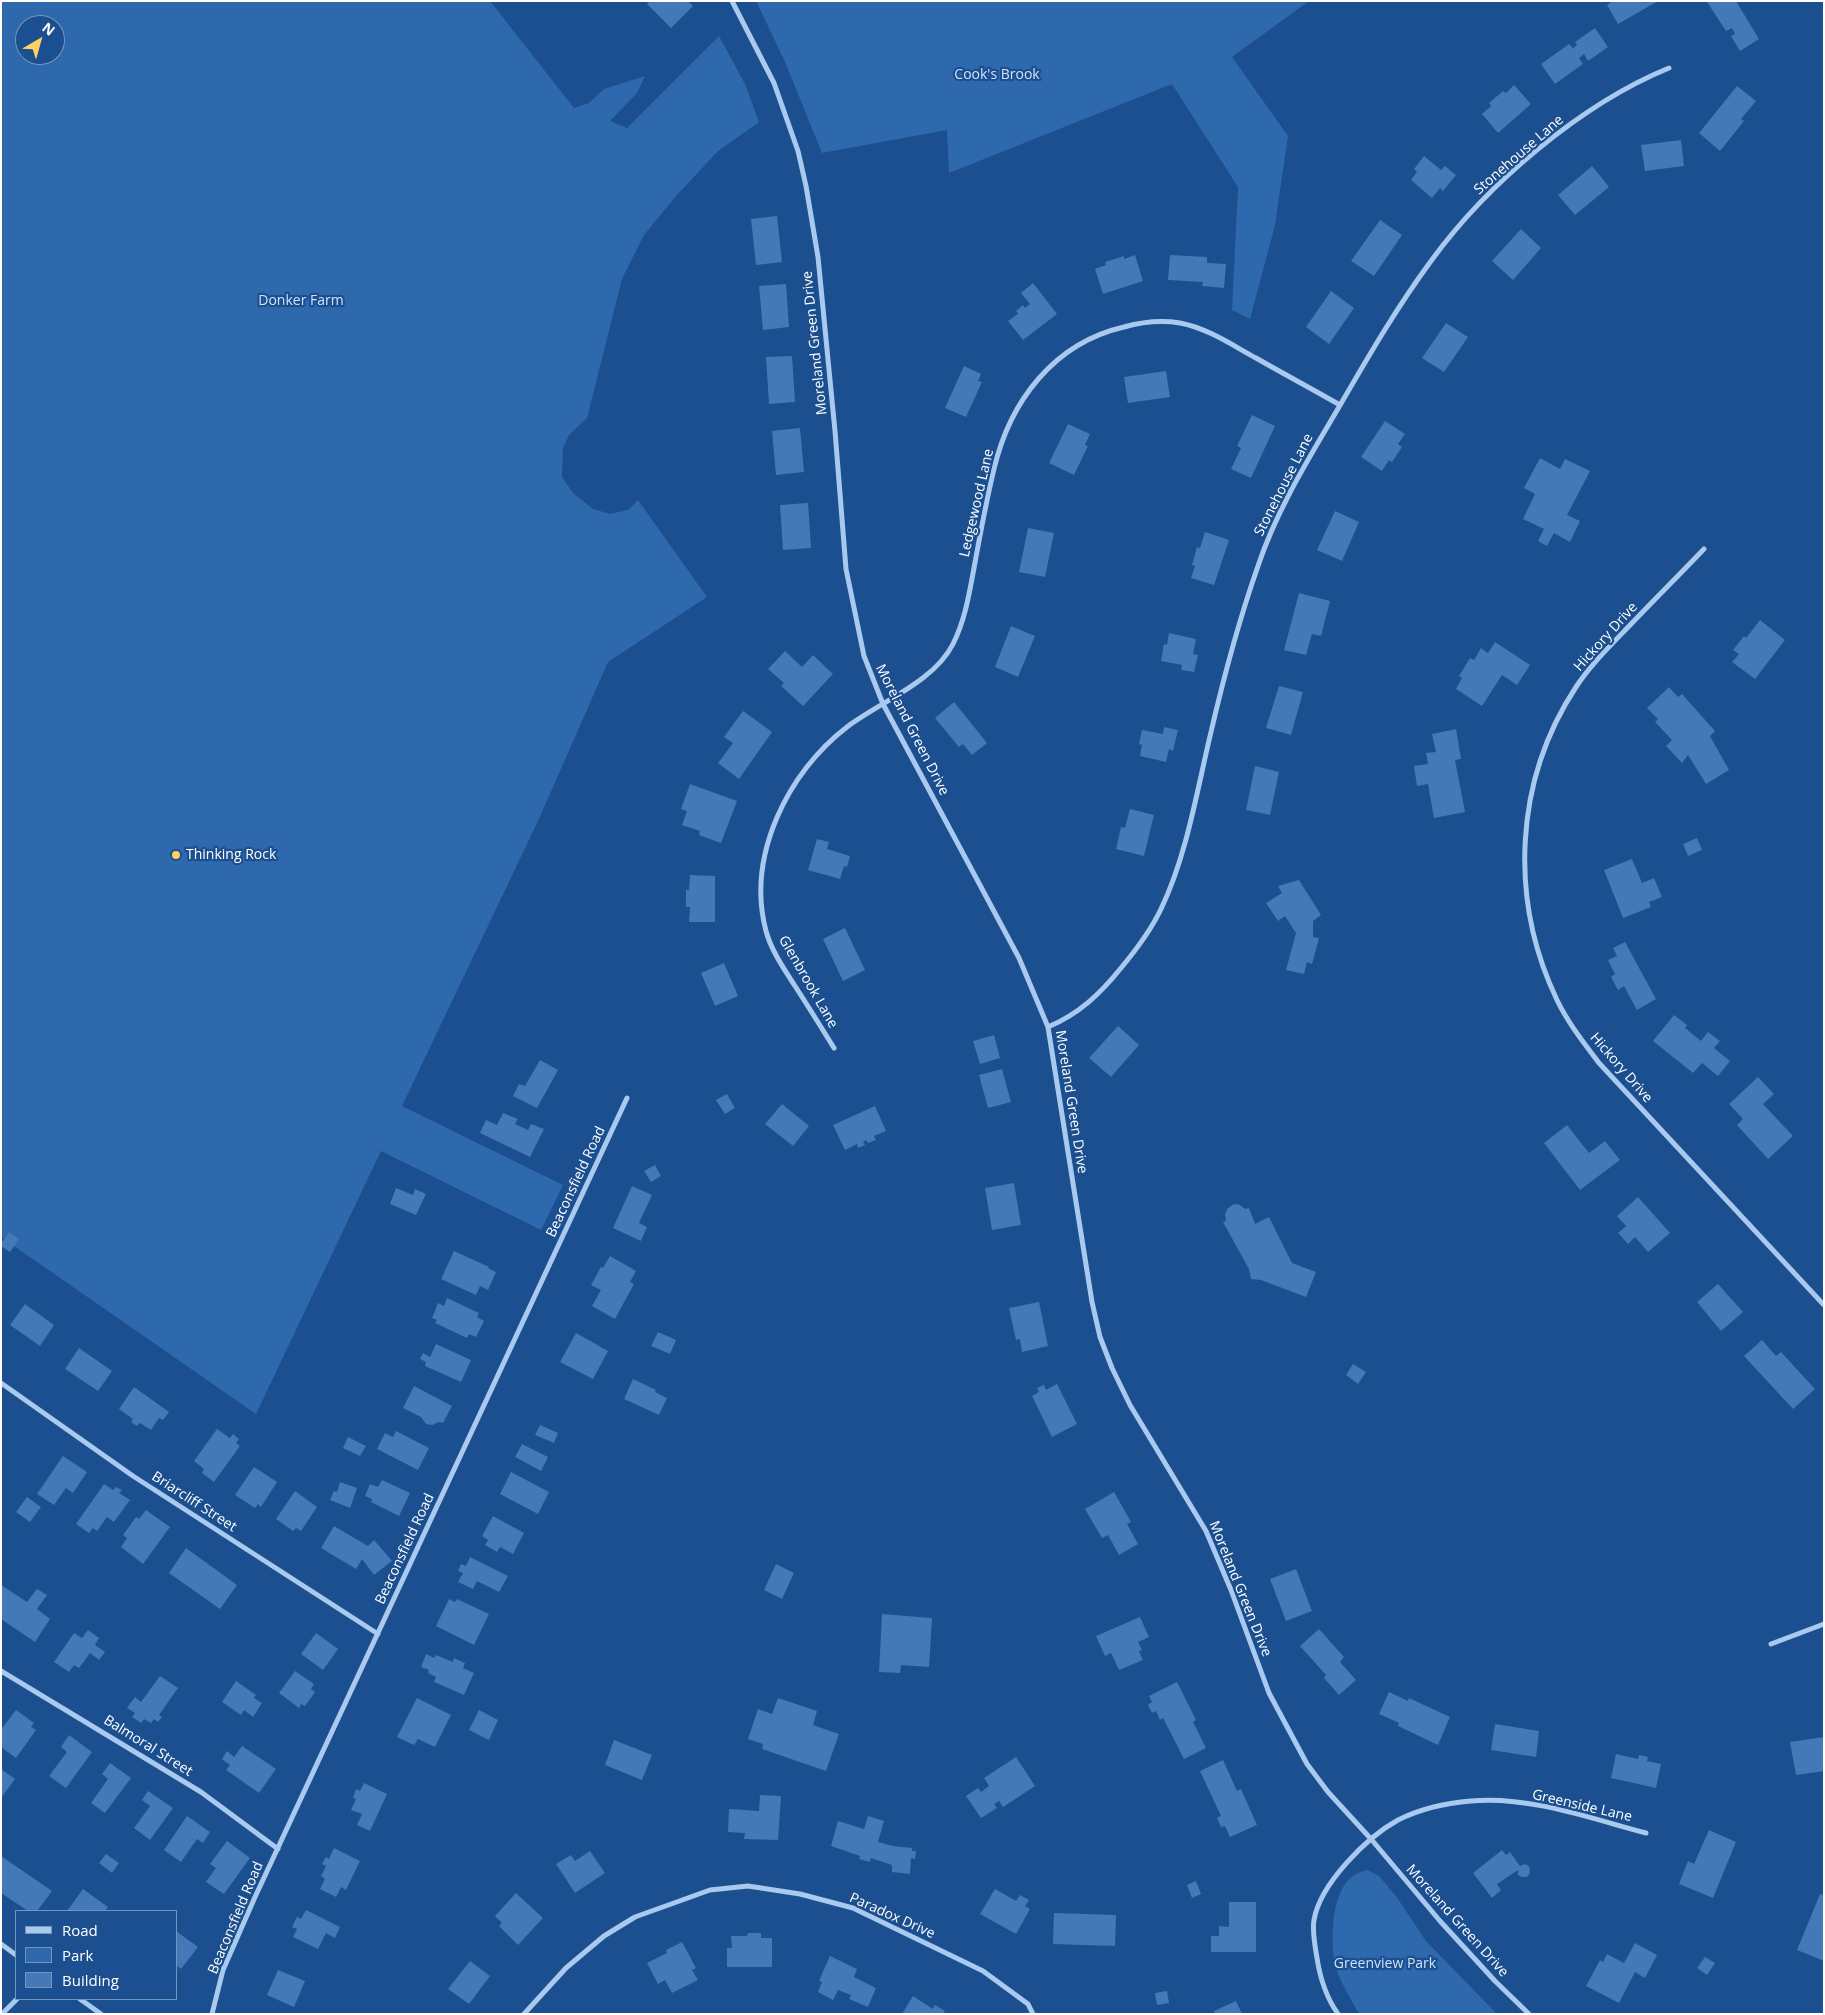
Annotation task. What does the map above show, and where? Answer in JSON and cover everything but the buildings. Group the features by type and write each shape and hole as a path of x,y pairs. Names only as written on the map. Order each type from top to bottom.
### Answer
{"street":[{"name":"Moreland Green Drive","path":"732,1 774,83 798,151 806,186 818,257 846,569 864,656 883,704 1019,958 1048,1028 1092,1302 1100,1337 1112,1368 1130,1404 1206,1531 1231,1590 1269,1693 1316,1777 1440,1921 1495,1981 1529,2014"},
{"name":"Stonehouse Lane","path":"1048,1028 1074,1014 1111,981 1139,945 1161,910 1182,855 1217,706 1258,565 1280,511 1378,339 1433,258 1478,206 1527,160 1579,118 1639,80 1669,68"},
{"name":"Ledgewood Lane","path":"883,704 924,677 951,648 966,612 991,481 995,464 1010,424 1036,379 1066,351 1084,341 1114,329 1147,322 1180,324 1220,338 1340,405"},
{"name":"Hickory Drive","path":"1704,549 1598,658 1576,687 1558,719 1543,752 1532,787 1526,824 1524,858 1526,897 1533,933 1544,968 1558,1002 1577,1034 1599,1063 1824,1305"},
{"name":"Glenbrook Lane","path":"834,1048 779,960 766,932 762,902 763,872 767,844 775,822 785,801 812,761 848,727 883,704"},
{"name":"Beaconsfield Road","path":"212,2014 223,1970 628,1098"},
{"name":"Briarcliff Street","path":"1,1383 133,1476 378,1634"},
{"path":"1771,1644 1824,1624"},
{"name":"Balmoral Street","path":"1,1672 201,1792 278,1849"},
{"name":"Greenside Lane","path":"1338,2014 1330,2001 1320,1974 1315,1945 1314,1920 1325,1893 1338,1872 1351,1857 1389,1826 1415,1813 1434,1807 1472,1801 1533,1804 1646,1833"},
{"name":"Paradox Drive","path":"524,2014 566,1968 604,1936 635,1917 710,1890 748,1886 800,1894 852,1908 983,1971 1028,2004 1033,2014"},
{"path":"1,1944 15,1954"},
{"path":"2,2014 16,2000"},
{"path":"81,2000 101,2014"}],"green space":[{"name":"Donker Farm","path":"1,1 490,1 574,108 589,103 604,89 645,76 637,93 610,121 627,128 719,36 745,84 759,122 718,151 677,195 644,235 622,279 587,418 569,435 563,448 562,477 573,493 593,509 610,514 628,510 638,500 707,597 608,662 538,821 402,1106 563,1185 541,1230 381,1151 256,1414 1,1237"},
{"name":"Cook's Brook","path":"756,1 1309,1 1232,57 1288,136 1275,225 1250,319 1232,310 1238,187 1172,84 949,173 947,130 822,153 785,62"},
{"name":"Greenview Park","path":"1367,1870 1379,1876 1396,1896 1426,1941 1497,2014 1359,2014 1339,1977 1335,1964 1333,1928 1334,1915 1341,1890 1356,1874"}],"place":[{"name":"Thinking Rock","path":"176,855"}]}
